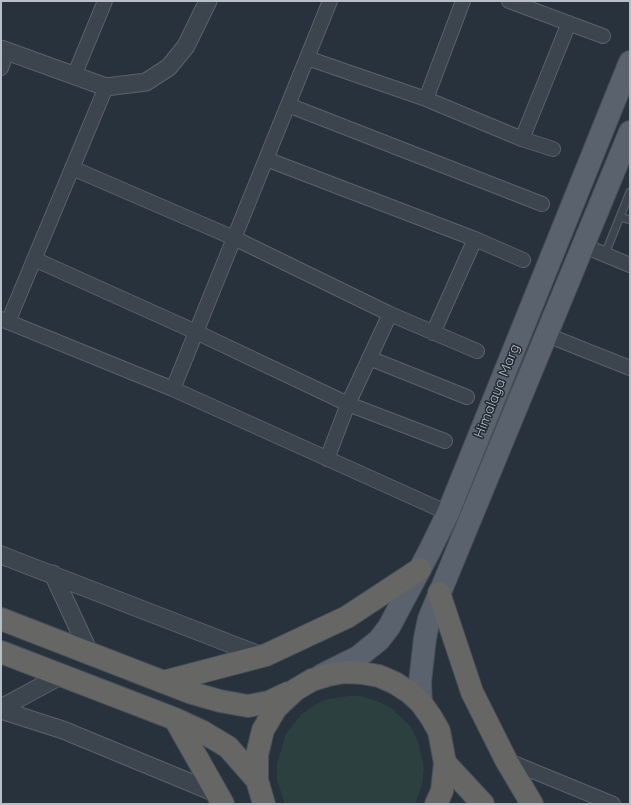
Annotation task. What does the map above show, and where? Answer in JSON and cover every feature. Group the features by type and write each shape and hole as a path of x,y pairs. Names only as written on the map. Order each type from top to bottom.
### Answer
{"highway":[{"path":"163,682 262,656 347,617 420,569"},
{"path":"439,593 472,692 506,760 532,804"},
{"path":"1,619 163,682 220,701 248,706 269,702 328,675 345,672 379,676 409,692 421,704 439,731 445,764 442,791 436,804"},
{"path":"1,652 175,718 216,739 228,747 257,780"},
{"path":"264,804 257,780 256,755 263,730 276,708 304,685"},
{"path":"175,718 220,799"},
{"path":"445,764 483,804"}],"main road":[{"name":"Himalaya Marg","path":"304,685 358,657 379,640 389,627 420,569 448,513 630,62"},
{"name":"Himalaya Marg","path":"421,704 420,682 424,638 429,618 630,132"}],"street":[{"path":"74,76 105,1"},
{"path":"1,68 4,50 106,87 146,82 169,67 186,46 208,1"},
{"path":"172,389 330,1"},
{"path":"426,98 464,1"},
{"path":"509,1 603,36"},
{"path":"522,138 569,23"},
{"path":"307,58 426,98 522,138 553,149"},
{"path":"106,87 34,259 4,320 172,389 448,513"},
{"path":"288,105 542,204"},
{"path":"266,159 475,239 523,260"},
{"path":"72,168 234,238 390,314 477,351"},
{"path":"433,332 475,239"},
{"path":"582,245 630,265"},
{"path":"34,259 196,332 348,404 445,441"},
{"path":"327,459 348,404 390,314"},
{"path":"547,335 630,368"},
{"path":"370,358 467,397"},
{"path":"1,555 262,656"},
{"path":"53,574 90,654"},
{"path":"1,709 62,675"},
{"path":"1,709 63,730 220,799"},
{"path":"506,760 613,804"}],"lane":[{"path":"605,254 630,192"},
{"path":"620,217 630,220"}],"shaded area":[{"path":"360,696 377,701 391,708 410,726 418,741 424,768 422,785 415,804 285,804 277,780 277,764 286,734 301,715 316,704 328,699"}]}
